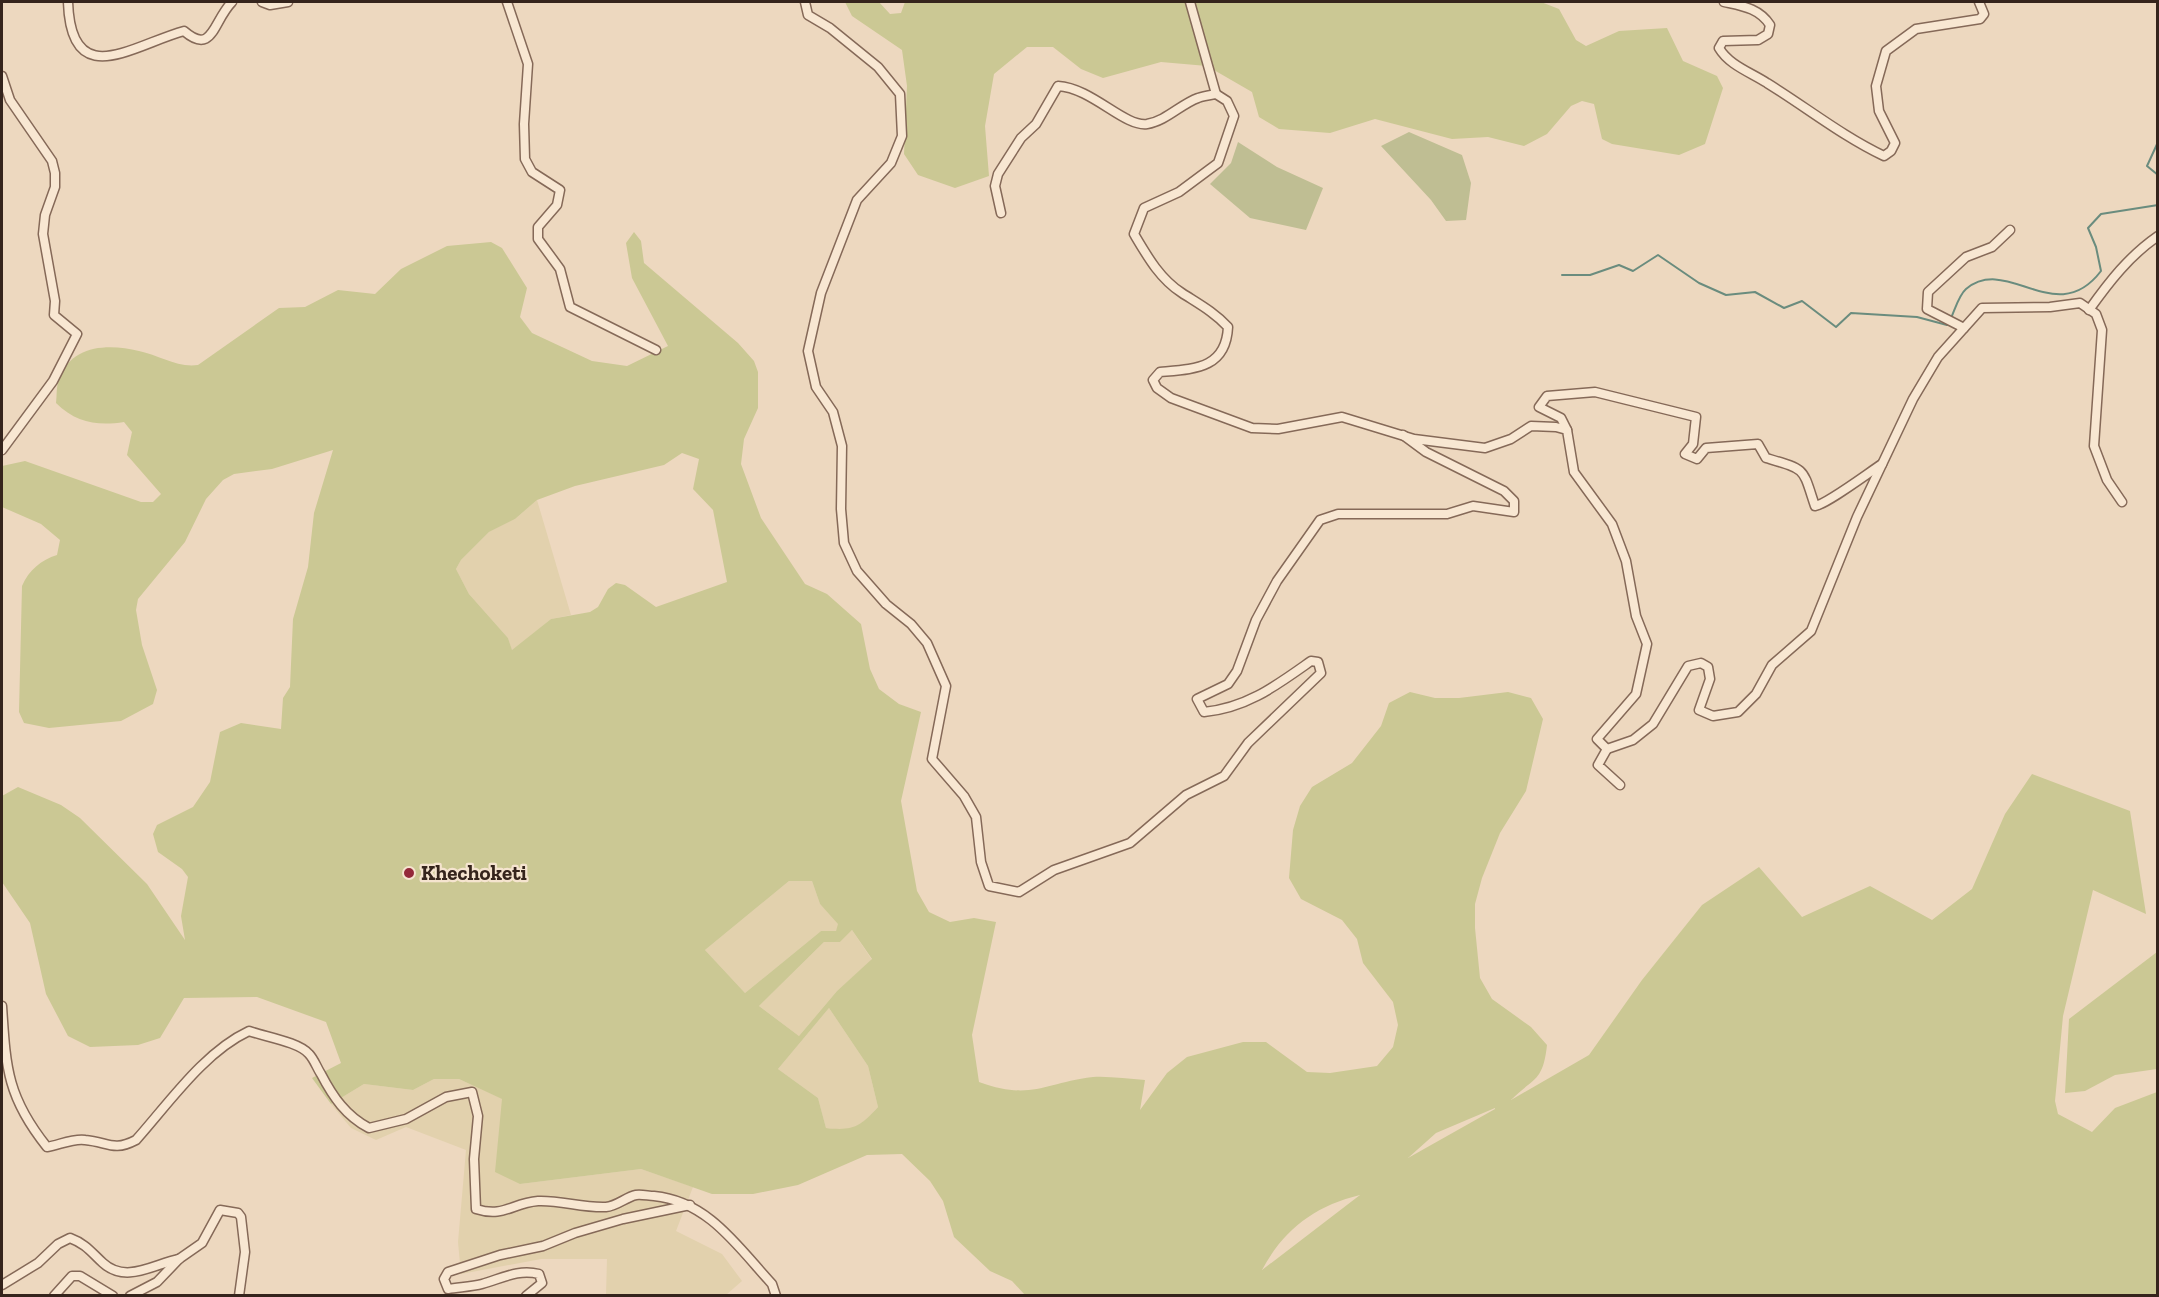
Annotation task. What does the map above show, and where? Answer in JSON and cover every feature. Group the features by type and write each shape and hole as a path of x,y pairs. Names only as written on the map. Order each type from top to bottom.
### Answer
{"street":[{"path":"68,2 69,22 74,38 91,55 101,58 115,57 184,31 195,40 202,42 207,39 222,12 232,2"},
{"path":"262,2 270,5 288,2"},
{"path":"507,2 528,64 524,124 525,159 532,172 560,190 557,206 538,227 538,239 560,269 570,307 656,350"},
{"path":"805,2 808,15 830,28 878,67 900,94 902,136 891,163 857,200 821,293 808,351 816,387 833,412 842,446 841,509 844,543 857,571 886,604 911,624 927,643 946,686 932,759 964,796 976,818 981,862 989,886 1019,892 1054,870 1130,843 1186,795 1224,776 1248,743 1321,673 1318,662 1311,661 1261,696 1225,710 1204,712 1197,699 1228,684 1237,671 1256,620 1277,581 1320,520 1338,514 1447,514 1473,506 1514,512 1514,501 1504,491 1426,452 1403,435"},
{"path":"1190,2 1216,94 1227,101 1234,116 1218,163 1179,192 1144,208 1134,234 1151,264 1179,292 1214,312 1228,327 1227,344 1214,359 1199,368 1160,372 1153,380 1157,388 1171,398 1252,428 1278,429 1341,417 1403,435 1485,448 1511,439 1531,426 1567,430"},
{"path":"1724,2 1751,8 1764,16 1770,25 1768,34 1758,40 1723,41 1719,48 1725,58 1767,83 1850,139 1884,156 1891,151 1895,143 1879,111 1876,86 1886,51 1916,29 1980,19 1984,14 1979,2"},
{"path":"2,76 10,99 52,161 55,187 45,215 43,234 55,302 54,315 77,334 53,381 2,450"},
{"path":"1001,213 995,186 998,174 1022,138 1036,124 1058,86 1071,86 1088,93 1131,122 1147,124 1198,98 1216,94"},
{"path":"1964,328 1927,309 1928,292 1966,257 1992,247 2010,230"},
{"path":"2089,310 2112,277 2142,247 2157,236"},
{"path":"1620,785 1598,765 1607,749 1634,740 1653,724 1688,666 1701,663 1708,666 1710,679 1699,710 1713,716 1738,712 1756,694 1772,665 1811,632 1857,517 1918,390 1938,357 1982,308 2050,307 2080,303 2096,314 2102,330 2094,446 2107,480 2122,502"},
{"path":"1607,749 1597,739 1636,694 1647,644 1636,616 1626,561 1612,524 1574,472 1567,430 1560,417 1539,407 1547,396 1595,392 1696,417 1693,444 1685,454 1697,459 1706,448 1758,444 1766,458 1798,467 1805,477 1815,507 1823,505 1844,488 1882,464"},
{"path":"2,1006 5,1054 12,1089 26,1121 47,1147 84,1139 112,1147 124,1146 136,1140 200,1069 234,1038 249,1031 284,1043 294,1043 310,1054 331,1092 352,1119 369,1128 406,1119 446,1097 472,1092 478,1116 474,1159 476,1209 492,1214 532,1202 557,1200 583,1207 610,1206 637,1195 666,1197 692,1205 709,1216 772,1284 776,1296"},
{"path":"526,1296 542,1283 539,1274 527,1271 482,1284 448,1289 444,1279 448,1272 500,1255 543,1246 575,1233 623,1219 692,1205"},
{"path":"130,1296 157,1282 179,1259 202,1243 220,1210 238,1213 241,1216 245,1252 239,1296"},
{"path":"2,1285 38,1263 58,1244 70,1238 86,1243 104,1265 118,1271 134,1274 179,1259"},
{"path":"54,1296 62,1283 72,1276 80,1276 113,1296"}],"shaded area":[{"path":"845,2 879,2 890,14 901,13 905,2 1541,2 1559,9 1576,40 1586,46 1619,31 1667,28 1683,61 1717,76 1723,88 1705,144 1679,155 1612,144 1602,139 1594,104 1582,101 1571,106 1547,134 1524,146 1488,137 1452,139 1375,119 1330,133 1279,129 1259,117 1252,92 1207,66 1161,62 1103,78 1081,69 1053,47 1027,47 994,74 985,126 989,176 955,188 918,175 904,154 907,86 902,50 852,16"},
{"path":"634,232 641,241 644,263 738,343 754,361 758,372 758,408 744,439 741,464 761,518 805,584 827,594 861,624 870,669 879,689 899,704 921,712 901,801 917,891 929,912 950,922 974,918 996,922 972,1035 979,1082 1012,1090 1025,1090 1093,1077 1145,1080 1140,1110 1167,1073 1187,1057 1243,1042 1266,1042 1307,1072 1330,1073 1377,1066 1393,1047 1398,1025 1393,1002 1363,963 1357,939 1342,920 1301,899 1289,878 1293,830 1300,806 1312,787 1352,763 1381,726 1389,703 1410,692 1435,698 1459,698 1508,692 1531,698 1543,719 1526,791 1500,833 1482,878 1475,904 1480,978 1492,999 1531,1027 1547,1045 1540,1073 1511,1100 1589,1055 1642,980 1702,905 1759,867 1802,917 1870,886 1932,920 1972,889 2005,814 2032,774 2130,811 2146,914 2093,890 2063,1016 2055,1101 2058,1114 2092,1132 2115,1108 2157,1092 2157,1295 1025,1295 1012,1281 990,1271 954,1237 943,1201 930,1181 902,1154 867,1155 798,1185 753,1194 712,1194 641,1169 520,1184 495,1172 502,1099 459,1079 434,1079 413,1090 364,1084 331,1104 312,1078 341,1063 326,1022 257,997 184,998 160,1038 138,1045 90,1047 68,1036 46,994 30,923 2,882 2,796 18,787 61,805 80,818 147,884 185,940 181,916 188,877 182,869 158,852 153,834 157,825 193,807 210,782 220,732 241,723 281,729 283,698 290,687 293,619 308,567 314,513 333,450 272,469 234,474 223,480 206,499 185,542 138,599 136,610 142,645 157,690 153,704 121,721 49,728 24,723 19,712 22,586 36,566 57,555 60,540 41,524 2,507 2,466 25,461 141,502 153,502 161,494 127,455 132,432 124,422 105,424 88,422 71,415 56,403 58,383 65,368 72,359 82,353 104,348 127,349 183,365 198,365 279,308 305,307 338,290 375,294 401,269 447,246 491,242 502,248 527,288 520,317 532,333 592,361 627,366 668,346 632,278 626,243","holes":["682,453 699,459 693,489 713,510 727,582 656,607 625,585 616,583 608,589 598,607 590,612 551,619 512,650 508,638 469,594 456,569 461,560 489,532 515,519 537,500 575,486 664,465","789,881 812,881 820,904 838,924 836,931 821,931 745,993 705,950","852,930 872,959 837,991 799,1036 759,1006 824,942 840,942","829,1008 868,1066 878,1107 855,1126 843,1129 826,1128 818,1098 778,1069","1495,1108 1495,1109 1408,1158 1436,1133","1360,1195 1262,1270 1291,1231 1302,1221 1329,1206"]},
{"path":"537,500 571,615 551,619 512,651 508,638 469,594 456,569 461,560 489,532 515,519"},
{"path":"789,881 812,881 820,904 839,924 836,931 821,931 745,993 705,950"},
{"path":"852,930 872,960 837,991 799,1036 759,1006 824,942 840,942"},
{"path":"2157,952 2157,1069 2115,1075 2085,1091 2065,1093 2069,1019"},
{"path":"829,1008 868,1066 878,1107 867,1119 850,1131 826,1128 818,1098 778,1069"},
{"path":"434,1079 459,1079 503,1099 520,1184 641,1169 693,1187 676,1231 722,1254 742,1281 726,1295 606,1295 607,1259 541,1259 461,1274 458,1242 466,1150 406,1127 376,1140 351,1128 331,1104 364,1084 413,1090"}],"green space":[{"path":"1409,132 1462,155 1471,183 1466,220 1446,221 1431,200 1381,146"},
{"path":"1238,142 1277,167 1323,188 1306,230 1250,218 1210,184 1231,163"}],"waterway":[{"path":"2158,142 2147,166 2158,175"},
{"path":"1951,318 1959,298 1966,289 1982,281 1998,280 2050,293 2067,294 2084,287 2101,271 2096,247 2088,228 2101,214 2158,205"},
{"path":"1562,275 1590,275 1619,265 1633,271 1658,255 1699,283 1726,295 1755,292 1784,308 1802,301 1836,327 1851,313 1917,317 1947,325 1948,323"}],"place":[{"name":"Khechoketi","path":"409,873"}]}
